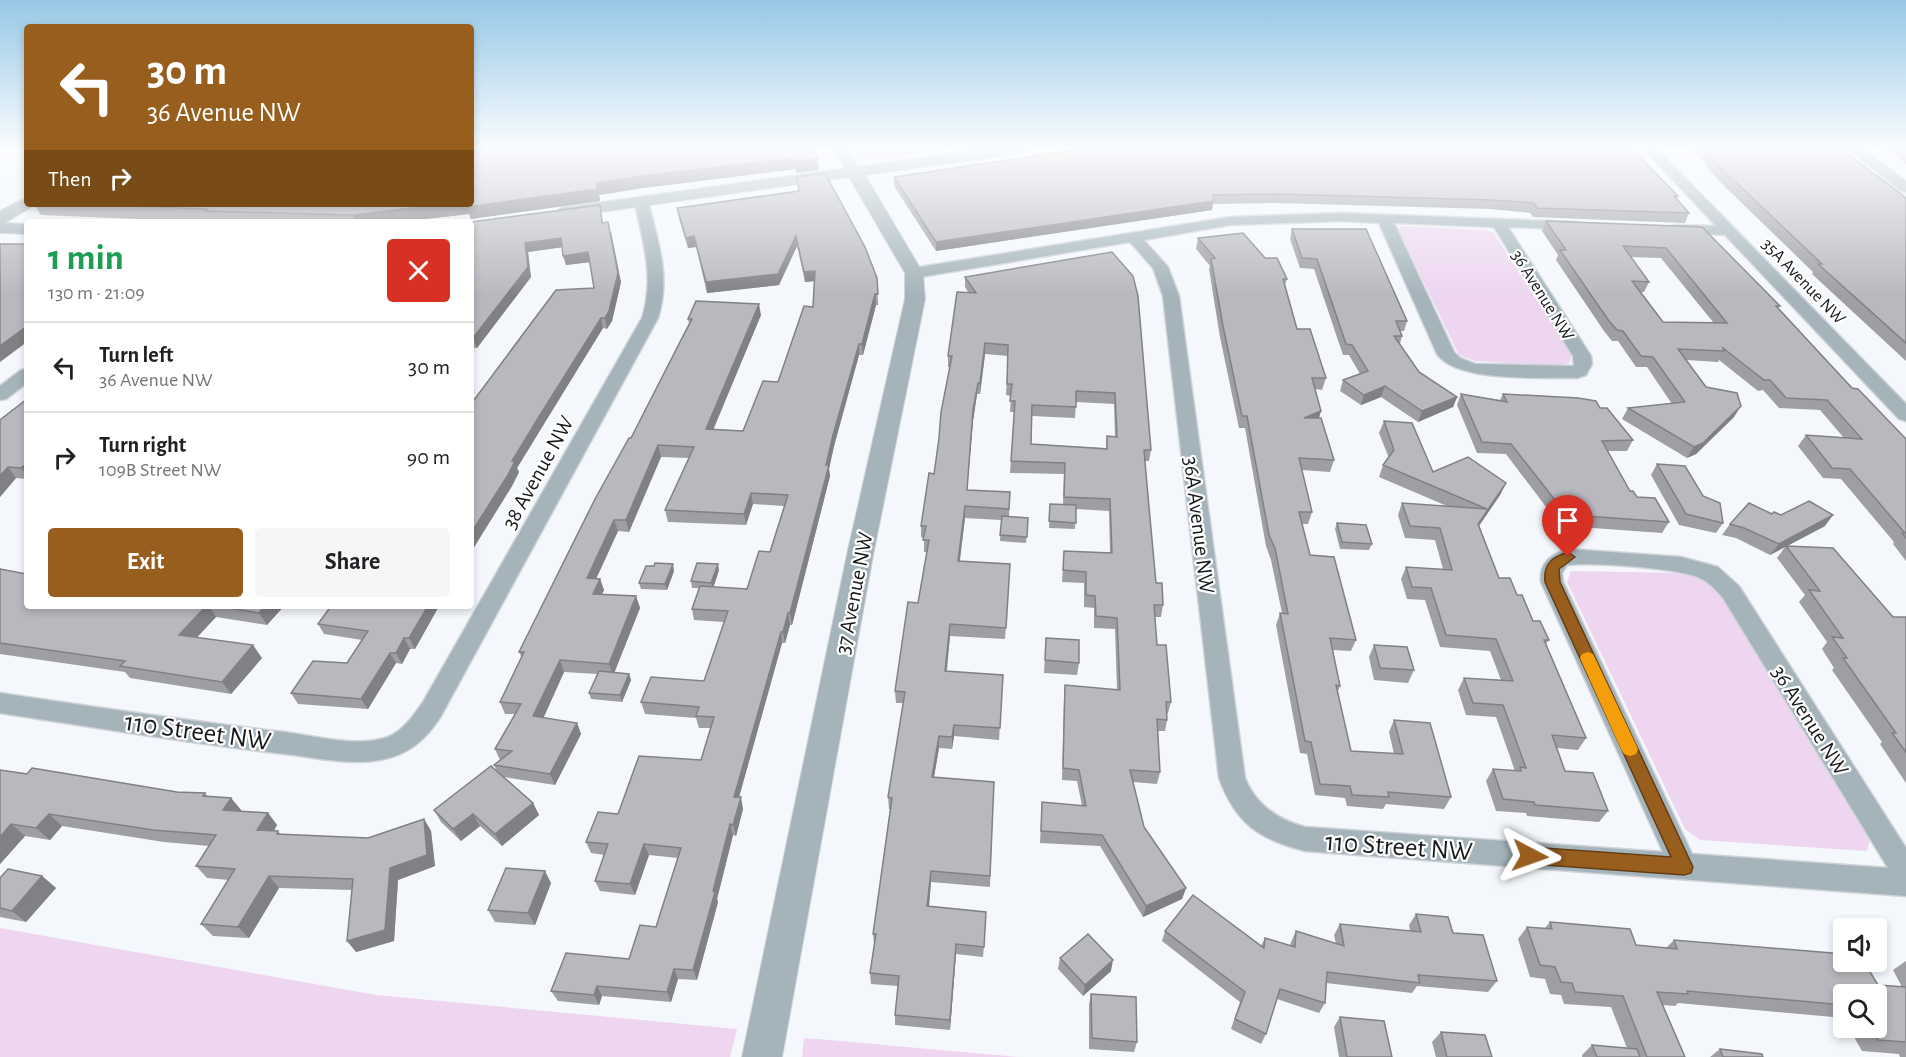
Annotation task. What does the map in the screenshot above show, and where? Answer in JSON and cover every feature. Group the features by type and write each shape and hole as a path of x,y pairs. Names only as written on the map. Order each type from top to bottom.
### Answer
{"street":[{"path":"550,214 667,197"},
{"name":"37 Avenue NW","path":"762,1057 861,550 917,286 914,273 869,197"},
{"name":"35A Avenue NW","path":"1696,197 1906,415"},
{"name":"38 Avenue NW","path":"396,745 423,723 432,708 650,318 656,304 659,281 641,201"},
{"path":"0,219 24,204"},
{"path":"914,273 1230,221 1311,217 1587,225"},
{"name":"36 Avenue NW","path":"1383,218 1446,354 1459,365 1483,370 1570,374 1582,370 1584,365 1582,356 1497,222"},
{"path":"0,228 24,229"},
{"path":"1657,228 1728,231"},
{"name":"36A Avenue NW","path":"1133,236 1160,267 1171,296 1232,778 1243,804 1255,818"},
{"path":"0,396 24,376"},
{"name":"36 Avenue NW","path":"1684,867 1552,582 1551,572 1559,560 1568,557 1683,565 1709,573 1731,592 1906,873"},
{"name":"110 Street NW","path":"0,703 214,735 368,750 396,745"},
{"name":"110 Street NW","path":"1255,818 1287,835 1305,839 1906,883"}],"shaded area":[{"path":"1402,226 1486,230 1494,233 1572,355 1569,363 1559,366 1475,361 1459,355 1398,229"},
{"path":"1571,571 1685,573 1706,581 1720,592 1870,839 1867,851 1700,840 1685,829 1567,582"},
{"path":"0,928 376,995 737,1029 730,1057 0,1057"},
{"path":"804,1038 829,1040 1018,1057 802,1057"}],"building":[{"path":"474,197 537,197 474,206"},
{"path":"754,197 838,197 865,247 877,278 878,294 875,294 862,344 859,344 833,435 826,465 829,465 790,613 788,613 783,632 781,632 734,797 741,797 733,825 730,824 713,891 715,892 693,970 674,969 667,992 597,986 594,995 551,991 566,953 629,959 640,925 656,927 681,848 644,844 630,884 595,881 608,844 586,842 598,812 618,814 639,756 701,760 714,717 696,716 699,707 641,702 651,677 704,681 728,611 692,609 700,586 747,589 759,551 770,552 788,495 751,493 744,514 665,510 694,447 658,445 626,520 614,520 587,578 600,579 593,594 636,596 609,664 560,660 533,716 577,723 550,774 494,765 512,751 495,749 521,704 500,702 524,652 519,652 595,499 631,438 692,319 688,319 696,301 759,304 706,429 743,431 763,381 778,382 804,306 813,307 815,271 804,272 796,236 778,274 706,282 694,236 686,238 677,208"},
{"path":"907,197 1213,197 1213,201 936,242"},
{"path":"1398,197 1675,197 1689,213 1537,208 1534,203"},
{"path":"1752,197 1906,198 1906,343 1818,264 1822,264"},
{"path":"600,205 602,223 608,222 618,273 609,311 605,318 601,318 540,415 512,461 515,461 508,475 474,528 474,400 556,290 594,288 588,252 563,256 561,238 525,243 528,267 474,337 474,222"},
{"path":"152,207 419,207 353,215 205,211 207,209"},
{"path":"1546,221 1702,227 1780,306 1776,306 1852,388 1858,389 1906,439 1906,538 1902,533 1905,533 1850,469 1832,468 1806,435 1862,439 1827,400 1786,398 1770,380 1764,380 1723,348 1724,351 1678,349 1706,387 1737,393 1741,406 1703,443 1694,447 1628,408 1685,402 1653,357 1641,356 1623,331 1617,330 1609,321 1560,250 1566,250","holes":["1623,246 1666,248 1727,323 1663,322 1632,281 1649,282"]},
{"path":"1292,229 1366,229 1407,321 1396,321 1402,336 1394,336 1419,372 1457,397 1422,411 1385,386 1364,395 1343,380 1368,371 1352,345 1346,344 1317,259 1302,258"},
{"path":"1243,233 1265,258 1277,258 1287,279 1283,279 1297,329 1310,329 1326,378 1312,378 1321,411 1304,418 1321,418 1334,460 1299,458 1312,512 1299,512 1310,555 1334,557 1356,640 1330,638 1340,686 1336,685 1351,751 1403,754 1394,720 1430,723 1451,797 1388,792 1389,797 1352,795 1350,786 1320,784 1311,742 1305,741 1280,613 1288,614 1275,548 1269,535 1247,416 1242,416 1223,326 1211,259 1215,258 1198,238"},
{"path":"0,244 24,244 24,328 0,346"},
{"path":"1112,252 1133,276 1138,296 1151,450 1144,450 1156,583 1162,583 1163,605 1154,605 1157,645 1166,645 1171,702 1166,702 1167,720 1157,719 1160,772 1130,770 1144,827 1186,888 1146,906 1102,835 1041,831 1042,802 1086,806 1079,770 1063,768 1065,685 1120,690 1117,618 1096,616 1095,596 1086,595 1086,572 1063,570 1064,551 1112,553 1110,499 1064,497 1065,463 1011,461 1015,401 1010,401 1012,384 1007,384 1008,345 985,343 980,383 978,383 973,410 967,490 1010,492 1009,509 965,506 958,561 1010,564 1006,628 950,624 945,671 1003,675 1000,728 954,725 952,737 939,736 932,777 994,782 990,876 931,871 927,906 986,912 984,947 956,944 950,1020 895,1015 899,976 870,973 876,934 873,934 892,798 888,797 905,692 895,691 908,602 918,603 929,540 923,540 926,526 921,526 929,473 934,474 941,412 952,356 948,356 957,292 976,293 965,277","holes":["1076,391 1115,393 1117,437 1107,436 1107,449 1031,444 1032,405 1076,407"]},
{"path":"1461,394 1507,402 1503,394 1596,401 1600,408 1607,408 1633,440 1602,441 1630,491 1633,491 1637,497 1655,498 1669,522 1585,516 1582,510 1562,509 1511,444 1482,442"},
{"path":"24,401 24,466 21,468 8,467 0,476 0,420"},
{"path":"1384,421 1412,423 1433,472 1468,457 1506,483 1478,524 1499,578 1510,578 1517,595 1522,595 1533,621 1540,621 1549,640 1544,640 1586,738 1552,735 1565,771 1593,773 1608,811 1535,805 1534,802 1503,799 1493,769 1521,771 1520,767 1526,768 1503,705 1473,703 1464,678 1513,681 1496,639 1446,635 1431,588 1412,587 1406,567 1452,570 1440,528 1410,526 1402,503 1487,509 1383,465 1394,450"},
{"path":"1657,464 1685,466 1703,496 1720,503 1723,523 1686,514"},
{"path":"1809,501 1833,515 1779,544 1730,524 1749,503 1772,514 1774,512 1781,515"},
{"path":"1050,504 1076,505 1076,523 1049,521"},
{"path":"1002,516 1028,518 1027,537 1000,535"},
{"path":"1337,523 1366,525 1372,544 1342,542"},
{"path":"1786,546 1833,548 1893,617 1906,617 1906,752 1892,733 1896,733 1843,658 1847,658 1832,637 1843,638 1809,590 1820,591"},
{"path":"655,563 673,564 665,584 639,583 646,566 654,566"},
{"path":"697,563 718,564 711,583 691,581"},
{"path":"0,569 24,573 24,609 203,609 179,635 253,645 222,682 120,666 125,661 0,643"},
{"path":"236,609 262,609 259,613"},
{"path":"329,609 426,609 409,638 404,638 396,653 390,653 361,699 291,693 313,661 347,663 368,631 318,624"},
{"path":"1046,638 1079,640 1079,663 1045,660"},
{"path":"1374,645 1407,647 1414,670 1380,668"},
{"path":"599,671 629,674 620,695 589,693"},
{"path":"491,766 533,803 495,834 473,814 453,829 434,810"},
{"path":"32,768 177,792 205,793 203,796 231,798 223,810 268,813 257,830 278,831 277,834 368,838 424,819 427,855 390,868 385,930 347,941 353,879 269,876 238,927 201,924 235,869 196,866 216,835 153,830 49,814 36,828 11,824 0,837 0,770 27,774"},
{"path":"506,868 545,871 528,913 488,910"},
{"path":"8,869 42,876 12,911 0,908 0,878"},
{"path":"1193,895 1264,948 1265,938 1295,947 1296,931 1344,946 1340,924 1421,932 1416,914 1448,917 1453,933 1483,935 1497,981 1418,975 1420,983 1327,972 1325,1003 1280,989 1266,1034 1235,1019 1245,992 1165,931"},
{"path":"1550,922 1630,929 1636,945 1677,949 1674,940 1833,953 1833,972 1870,972 1877,984 1833,984 1833,1004 1687,991 1688,994 1657,992 1685,1057 1647,1057 1623,996 1575,992 1572,983 1561,982 1555,967 1540,965 1527,927 1552,929"},
{"path":"1088,934 1113,960 1085,985 1060,958"},
{"path":"1887,986 1906,987 1906,1042 1878,1040 1877,1038 1887,1038"},
{"path":"1091,994 1136,997 1137,1042 1092,1038"},
{"path":"1340,1017 1384,1021 1392,1057 1347,1057"},
{"path":"1441,1032 1485,1035 1492,1057 1447,1057"},
{"path":"1592,1045 1637,1049 1640,1057 1597,1057"},
{"path":"1720,1049 1762,1054 1763,1057 1723,1057"}],"slow traffic":[{"path":"1588,658 1630,749"}],"route":[{"path":"1530,856 1684,867 1552,582 1553,566 1559,560 1568,557"}]}
